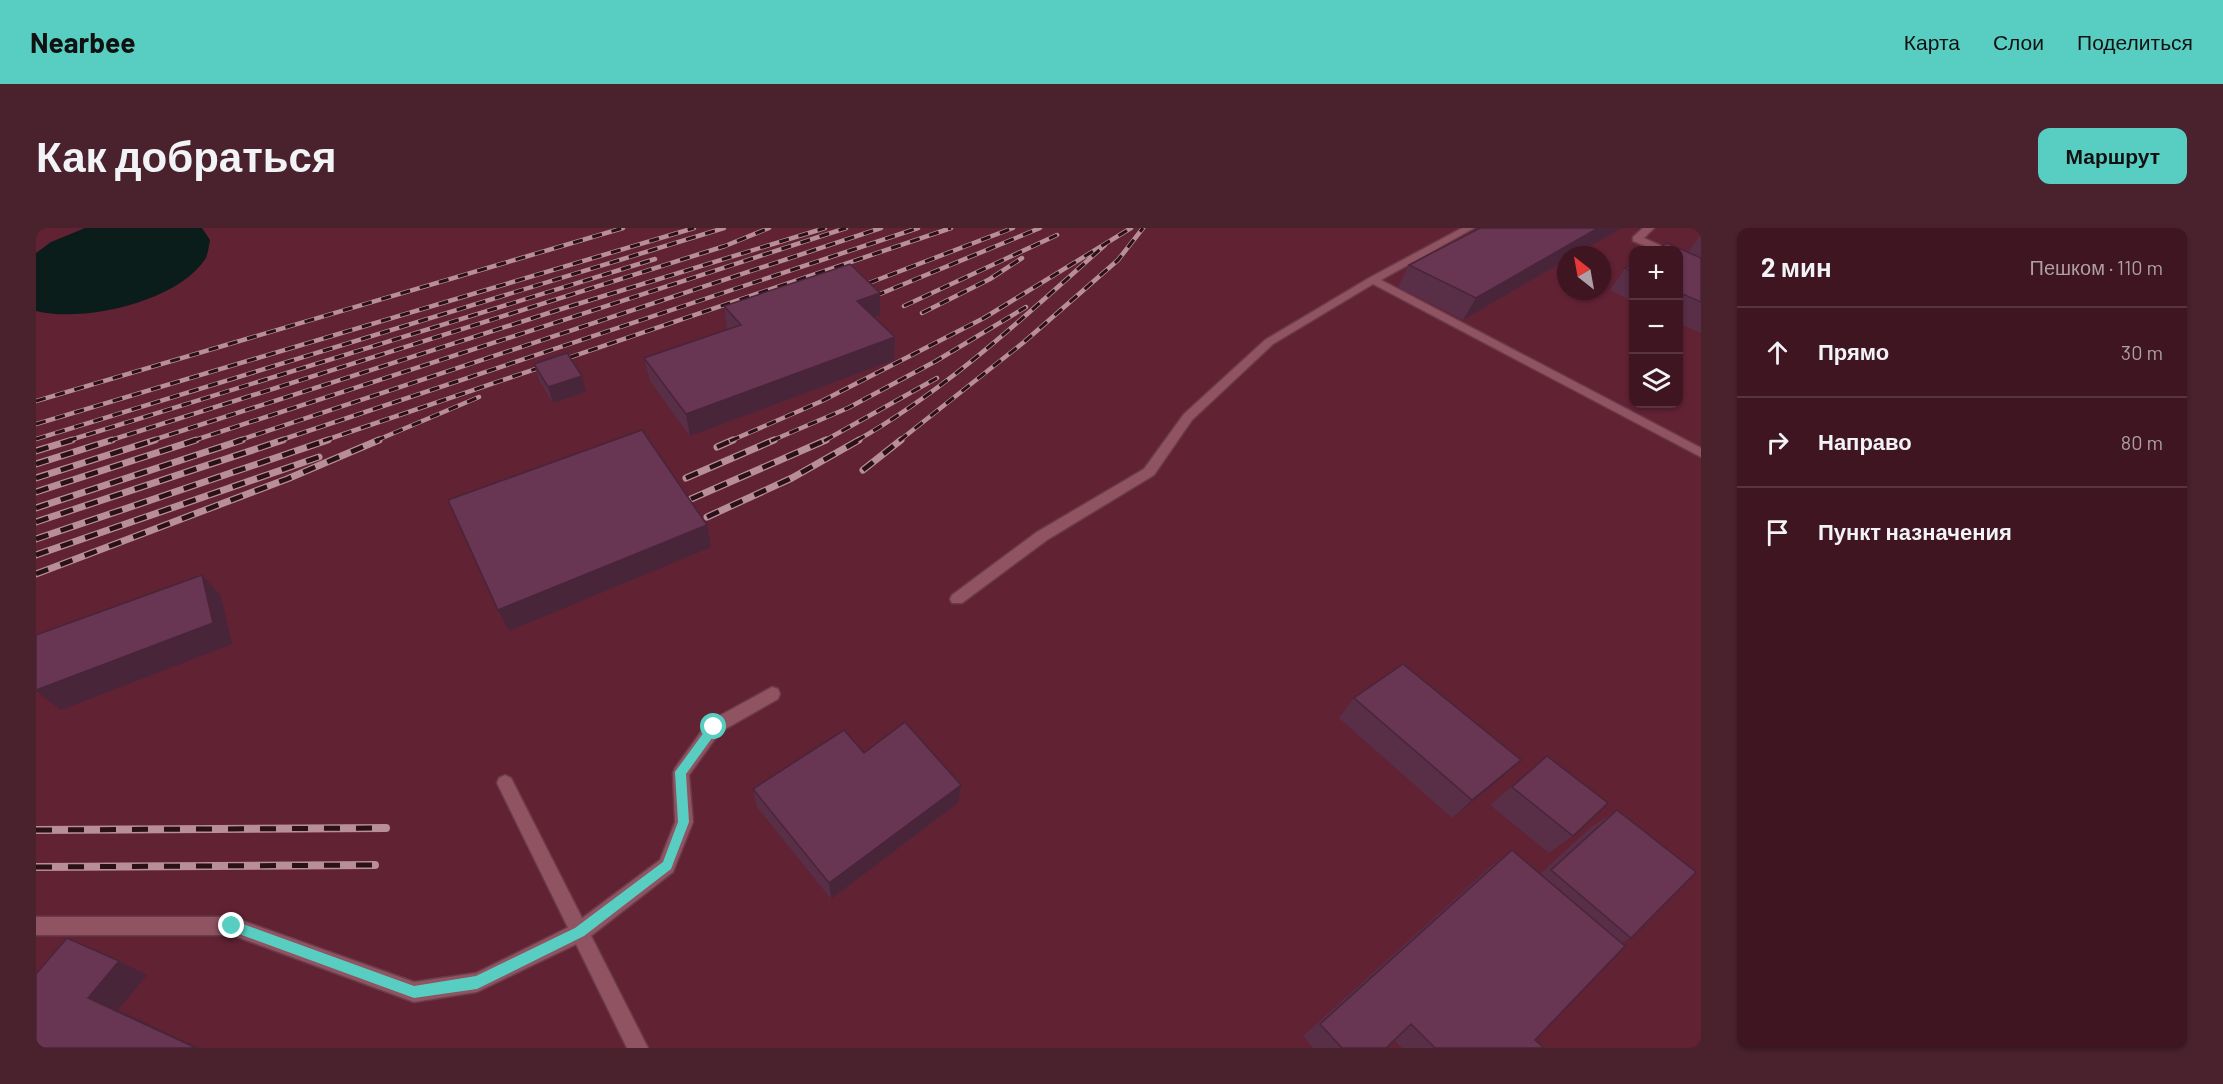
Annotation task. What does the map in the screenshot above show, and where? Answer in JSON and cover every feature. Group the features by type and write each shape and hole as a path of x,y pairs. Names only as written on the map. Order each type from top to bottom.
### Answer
{"street":[{"path":"957,599 1042,536 1149,472 1188,417 1269,342 1373,280 1469,228"},
{"path":"1649,228 1637,239 1653,246"},
{"path":"1373,280 1701,453"},
{"path":"36,926 232,926 414,992 477,982 580,932 667,866 684,822 681,772 714,727 772,694"},
{"path":"505,783 638,1048"}],"shaded area":[{"path":"36,228 1701,228 1701,1048 36,1048"}],"water":[{"path":"85,228 202,228 210,240 206,258 193,273 174,287 152,297 128,306 103,311 56,314 36,311 36,253 51,242"}],"building":[{"path":"1480,228 1598,228 1567,246 1557,246 1557,252 1476,298 1409,265"},
{"path":"1683,250 1701,258 1701,302 1683,294"},
{"path":"850,264 880,293 857,301 895,337 686,414 644,358 741,325 724,306"},
{"path":"567,353 582,376 548,387 534,364"},
{"path":"642,430 707,525 498,610 448,500"},
{"path":"202,575 213,623 36,690 36,635"},
{"path":"1403,664 1521,760 1472,800 1354,698"},
{"path":"905,722 961,785 829,883 753,789 844,730 864,753"},
{"path":"1547,756 1608,803 1573,836 1512,787"},
{"path":"1617,810 1696,872 1631,938 1551,870"},
{"path":"1512,850 1625,946 1535,1040 1544,1048 1435,1048 1411,1024 1386,1048 1342,1048 1320,1024"},
{"path":"67,938 119,961 88,998 196,1048 36,1048 36,974"}],"railway":[{"path":"36,401 623,228"},
{"path":"36,424 694,228"},
{"path":"36,439 724,228"},
{"path":"108,441 725,246 769,228"},
{"path":"150,441 558,310 825,228"},
{"path":"192,441 846,228"},
{"path":"237,441 881,228"},
{"path":"278,441 918,228"},
{"path":"323,441 951,228"},
{"path":"869,283 1013,228"},
{"path":"875,296 1040,228"},
{"path":"730,441 822,401 984,318 1131,228"},
{"path":"899,441 1024,342 1118,260 1143,228"},
{"path":"904,306 1057,235"},
{"path":"856,441 890,421 954,375 1016,324 1105,245"},
{"path":"922,313 990,279 1022,258"},
{"path":"67,441 655,259"},
{"path":"771,441 848,408 936,361 1026,307"},
{"path":"825,440 937,378"},
{"path":"375,441 479,397"},
{"path":"36,451 72,440"},
{"path":"36,464 112,440"},
{"path":"36,478 155,440"},
{"path":"36,492 196,440"},
{"path":"36,508 242,440"},
{"path":"36,522 283,440"},
{"path":"36,539 328,440"},
{"path":"36,574 287,479 379,440"},
{"path":"717,447 733,440"},
{"path":"686,478 774,440"},
{"path":"691,499 825,440"},
{"path":"707,517 792,478 859,440"},
{"path":"863,470 901,440"},
{"path":"36,555 319,457"},
{"path":"36,830 386,828"},
{"path":"36,867 375,865"}],"route":[{"path":"232,926 414,992 477,982 580,932 667,866 684,822 681,772 714,727"}]}
